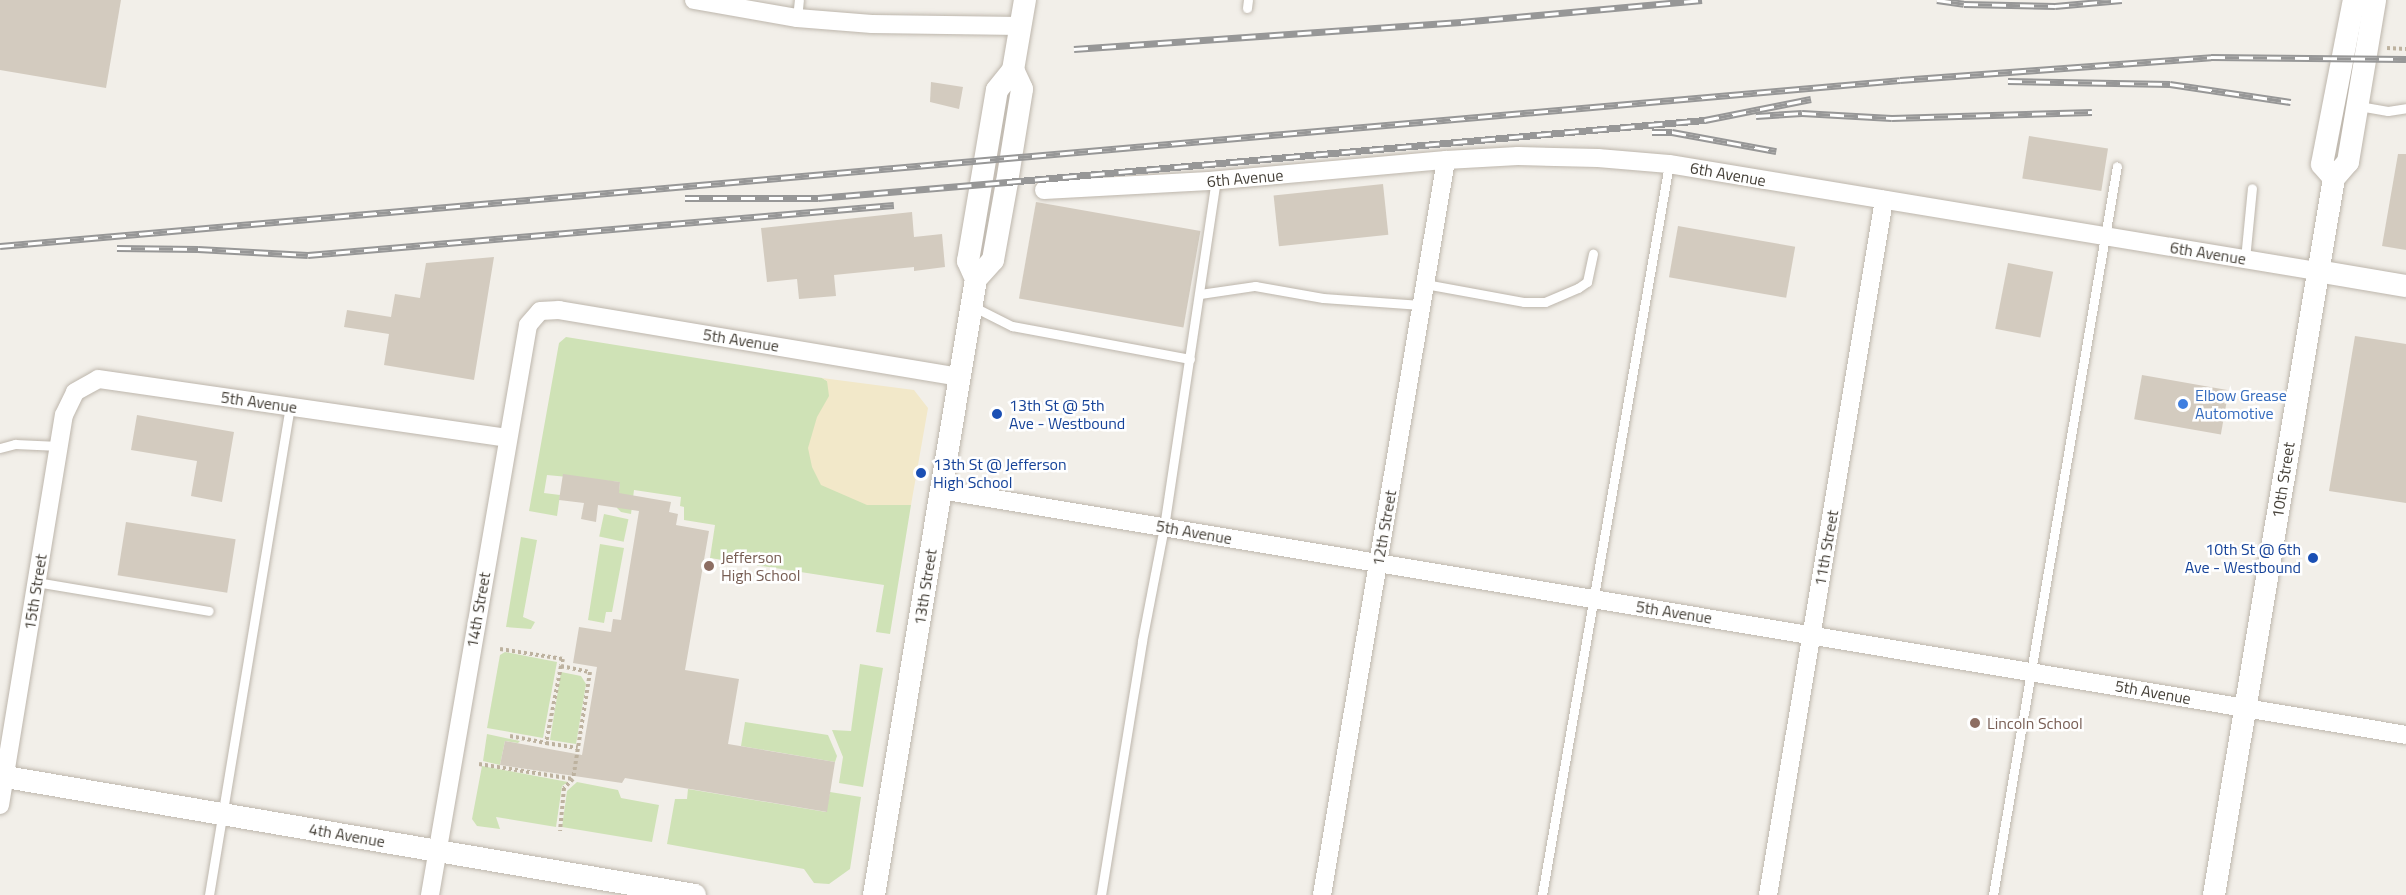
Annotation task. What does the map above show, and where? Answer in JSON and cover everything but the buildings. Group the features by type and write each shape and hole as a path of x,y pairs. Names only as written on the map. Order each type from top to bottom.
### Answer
{"street":[{"path":"694,0 798,9 872,24 1020,26"},
{"name":"13th Street","path":"874,895 976,279 993,260 1007,182 1022,89 1013,70 1024,0"},
{"path":"2334,178 2322,164 2354,0"},
{"name":"10th Street","path":"2214,895 2334,178 2348,162 2375,0"},
{"name":"6th Avenue","path":"1044,190 1216,180 1446,160 1555,156 1669,164 2406,286"},
{"name":"12th Street","path":"1322,895 1446,160"},
{"name":"11th Street","path":"1768,895 1884,200"},
{"name":"5th Avenue","path":"528,325 540,311 559,310 960,377"},
{"name":"14th Street","path":"430,895 528,325"},
{"name":"5th Avenue","path":"84,387 98,379 507,438"},
{"name":"15th Street","path":"0,805 2,776 64,415 75,392 84,387"},
{"name":"5th Avenue","path":"941,490 2406,735"},
{"name":"4th Avenue","path":"2,776 438,850 652,892 695,895"}],"lane":[{"path":"2356,105 2388,111 2406,108"},
{"path":"1542,895 1669,164"},
{"path":"1993,895 2029,671 2117,166"},
{"path":"1101,895 1142,641 1164,527 1216,180"},
{"path":"2245,259 2252,188"},
{"path":"1425,284 1524,303 1545,302 1587,282 1593,254"},
{"path":"1200,294 1255,286 1323,298 1421,305"},
{"path":"972,305 1012,326 1190,359"},
{"path":"209,895 290,407"},
{"path":"0,448 15,444 59,446"},
{"path":"36,582 209,611"}],"path":[{"path":"2386,48 2406,49"},
{"path":"500,649 563,658 546,743"},
{"path":"560,831 564,788 573,779 590,672 561,666"},
{"path":"510,736 578,748"},
{"path":"479,764 573,779"}],"green space":[{"path":"566,337 822,378 827,381 896,505 911,505 890,634 876,632 884,585 710,558 715,525 684,520 684,507 680,506 681,497 634,490 631,514 621,512 617,508 620,482 547,475 544,493 560,495 557,516 529,511 559,343"},
{"path":"604,514 628,519 624,542 599,536"},
{"path":"521,537 537,540 523,617 535,622 531,629 506,627"},
{"path":"600,544 624,548 612,612 606,612 604,623 588,620"},
{"path":"505,652 557,662 543,738 487,728 500,655"},
{"path":"860,664 883,668 863,787 839,783 843,757 832,730 851,731"},
{"path":"561,672 581,676 586,684 576,744 550,740"},
{"path":"745,722 828,735 837,756 835,762 741,746"},
{"path":"487,734 520,741 518,743 505,741 500,765 483,761"},
{"path":"482,766 568,782 562,786 556,827 496,817 500,829 477,826 472,819"},
{"path":"577,782 618,790 621,798 659,805 652,842 562,827 567,791"},
{"path":"688,789 826,812 830,792 861,797 850,869 829,884 814,883 804,869 667,844 675,799 687,799"}],"sand":[{"path":"822,378 914,390 928,408 911,505 867,505 821,485 812,467 808,448 817,417 829,396 827,381"}],"railway":[{"path":"1074,49 1461,22 1702,0"},
{"path":"1937,0 1964,4 2055,6 2122,0"},
{"path":"0,246 1900,80 2211,57 2406,59"},
{"path":"2008,81 2170,84 2291,102"},
{"path":"685,198 818,198 1007,182 1705,120 1811,99"},
{"path":"1756,116 1802,113 1892,118 2092,112"},
{"path":"1652,132 1672,132 1776,151"},
{"path":"117,248 198,249 308,255 894,205"}],"place":[{"name":"Elbow Grease Automotive","path":"2183,404"},
{"name":"13th St @ 5th Ave - Westbound","path":"997,414"},
{"name":"13th St @ Jefferson High School","path":"921,473"},
{"name":"10th St @ 6th Ave - Westbound","path":"2313,558"},
{"name":"Jefferson High School","path":"709,566"},
{"name":"Lincoln School","path":"1975,723"}]}
